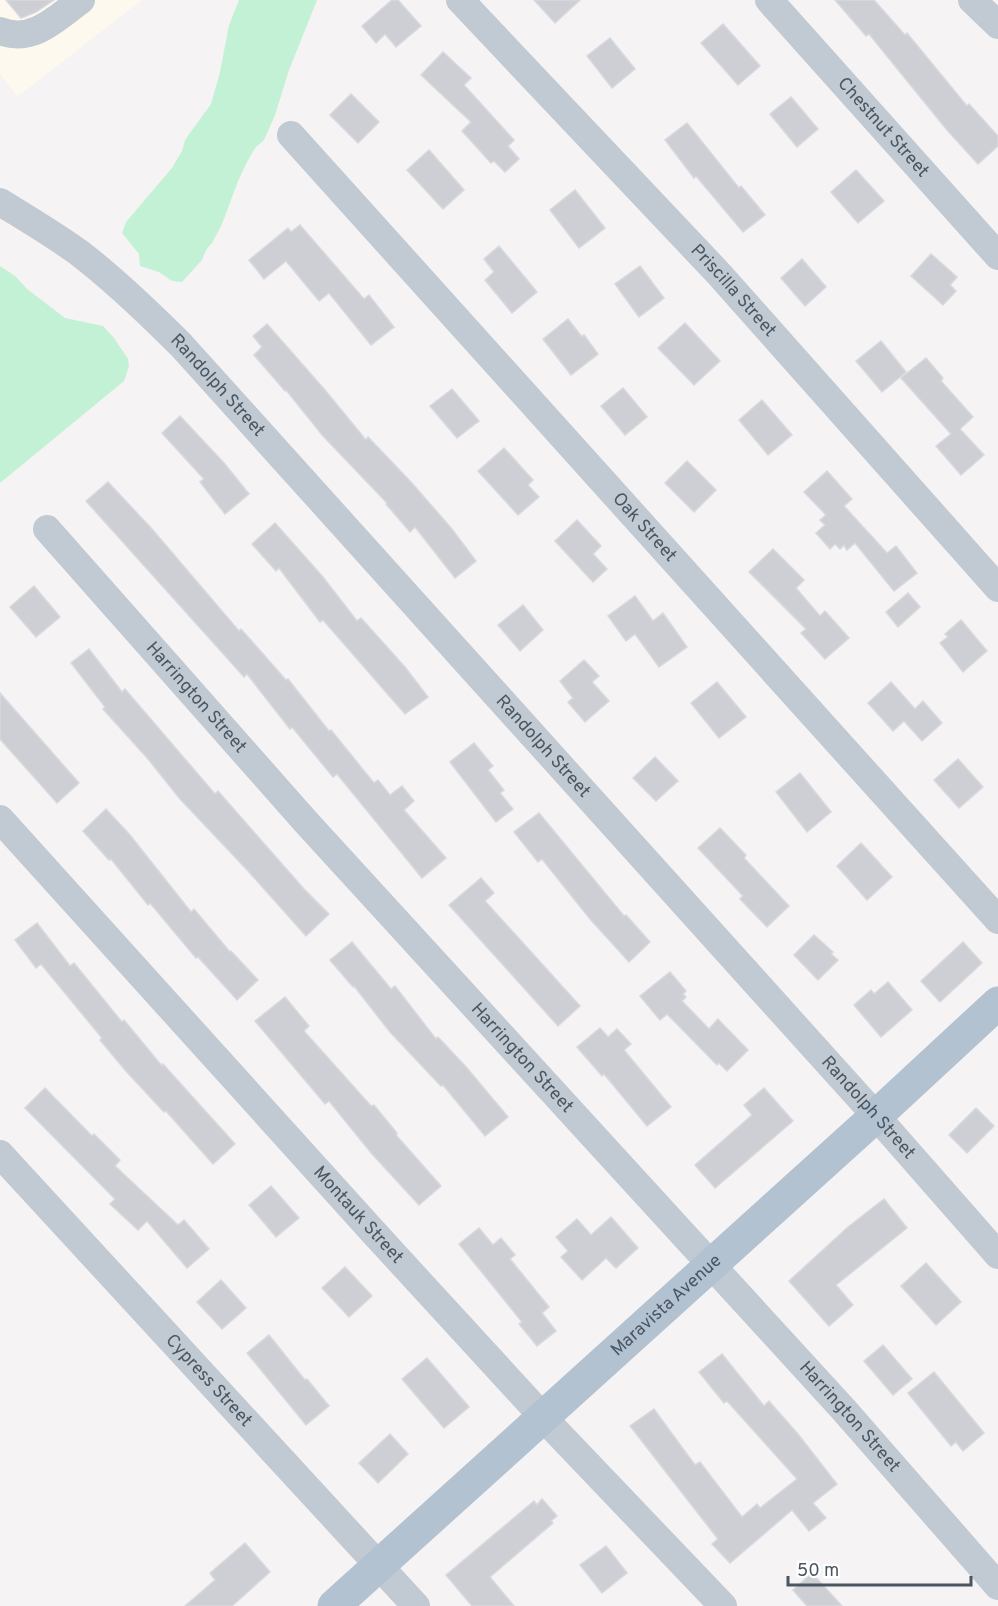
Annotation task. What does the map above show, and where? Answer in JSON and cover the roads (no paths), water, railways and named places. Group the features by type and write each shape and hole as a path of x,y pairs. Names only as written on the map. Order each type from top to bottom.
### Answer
{"main road":[{"name":"Maravista Avenue","path":"334,1606 998,1003"}],"street":[{"path":"0,31 16,35 33,33 81,0"},
{"name":"Priscilla Street","path":"460,0 719,274 998,588"},
{"name":"Chestnut Street","path":"770,0 998,256"},
{"path":"972,0 998,25"},
{"name":"Oak Street","path":"291,135 998,920"},
{"name":"Randolph Street","path":"0,202 76,250 134,299 181,345 876,1116 998,1255"},
{"name":"Harrington Street","path":"47,529 306,822 844,1410 998,1586"},
{"name":"Montauk Street","path":"0,819 543,1417 723,1606"},
{"name":"Cypress Street","path":"0,1154 416,1606"}]}
